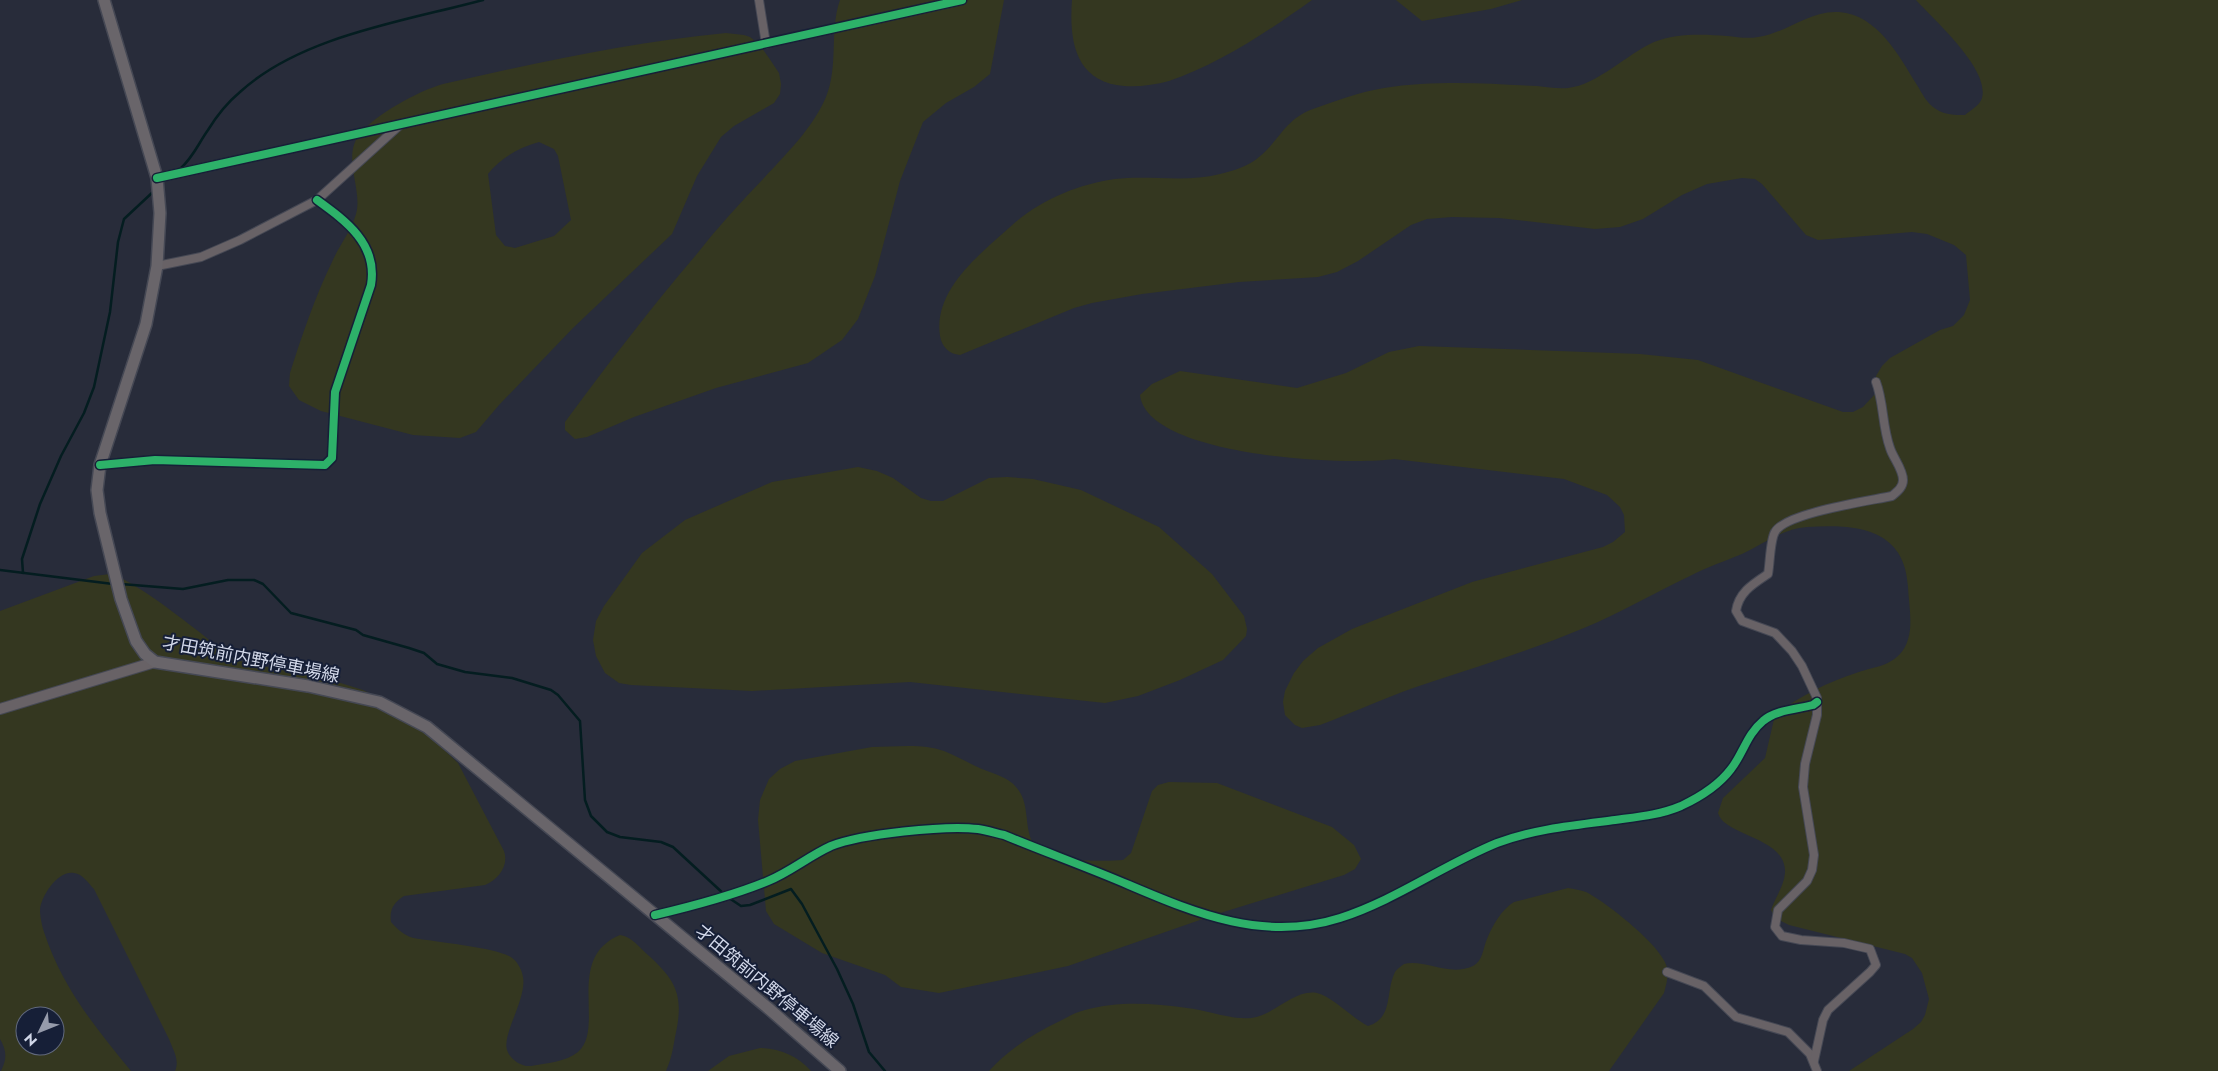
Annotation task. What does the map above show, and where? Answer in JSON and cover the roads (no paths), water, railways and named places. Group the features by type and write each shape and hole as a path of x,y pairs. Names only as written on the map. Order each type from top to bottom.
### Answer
{"main road":[{"name":"才田筑前内野停車場線","path":"104,0 157,178 160,213 157,266 146,324 100,465 97,490 100,513 121,599 136,641 145,654 156,662 308,686 379,702 427,727 840,1071"}],"street":[{"path":"759,0 766,44"},
{"path":"157,178 962,0"},
{"path":"157,266 201,257 240,240 317,200 401,124"},
{"path":"100,465 156,460 325,465 330,462 332,458 335,392 371,285 373,272 359,236 348,223 317,200"},
{"path":"1814,1061 1823,1020 1828,1010 1876,965 1870,949 1844,943 1782,936 1775,927 1778,910 1808,881 1812,870 1814,855 1802,787 1805,764 1818,715 1816,693 1792,650 1774,634 1742,621 1736,611 1737,601 1742,594 1768,574 1775,532 1786,522 1806,514 1892,496 1900,489 1903,483 1902,472 1895,460 1883,427 1881,396 1876,382"},
{"path":"0,709 156,662"},
{"path":"655,915 715,899 766,882 806,859 844,842 934,829 977,829 1004,835 1183,908 1244,924 1270,928 1298,927 1338,918 1382,902 1497,843 1533,833 1649,816 1678,807 1715,784 1731,770 1752,732 1764,720 1775,714 1813,705 1817,702"},
{"path":"1667,972 1704,986 1736,1017 1788,1032 1810,1054 1818,1071"}],"waterway":[{"path":"179,170 192,156 215,120 231,100 265,73 293,57 355,33 483,0"},
{"path":"23,573 22,559 40,504 61,456 84,413 94,387 110,312 118,242 124,219 154,191"},
{"path":"0,570 113,584"},
{"path":"121,584 183,589 228,580 254,580 263,584 291,613 356,630 363,635 424,653 437,664 465,672 512,678 551,690 558,695 580,721 585,800 591,816 607,832 620,837 661,842 673,847 725,895"},
{"path":"729,898 741,906 750,905 791,889 802,904 837,969 853,1004 869,1052 885,1071"}]}
